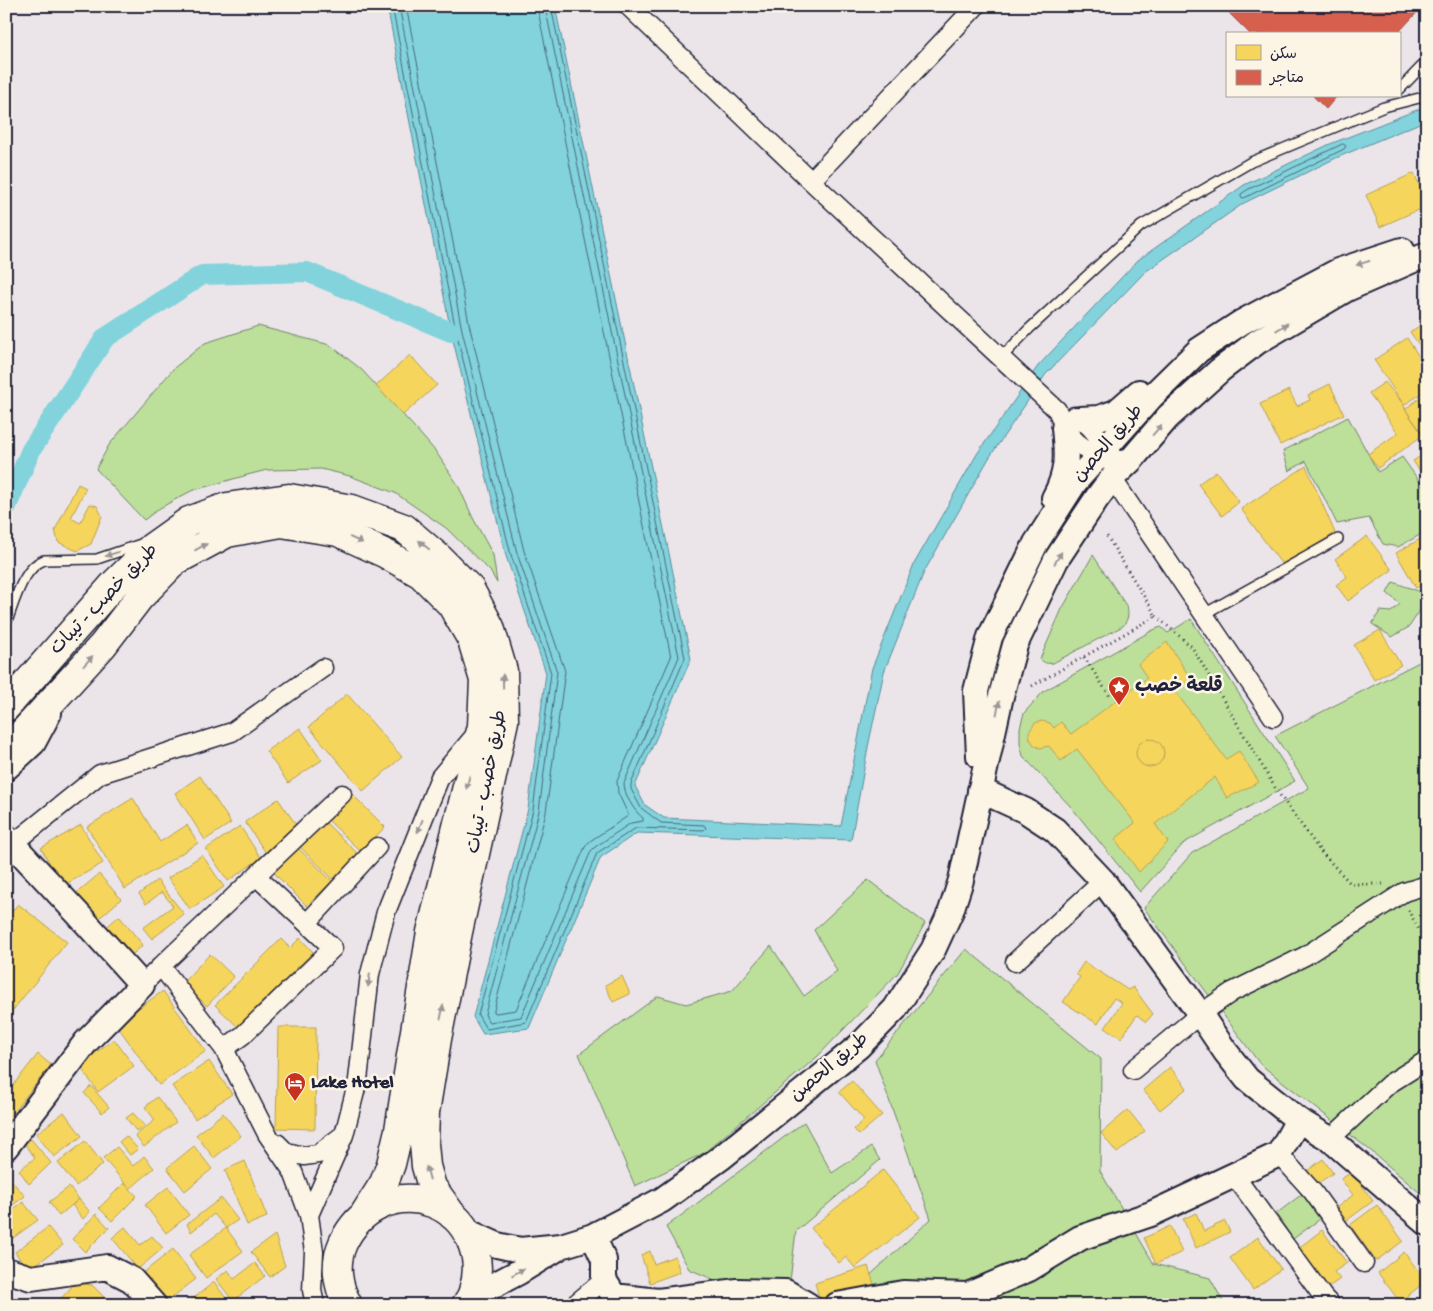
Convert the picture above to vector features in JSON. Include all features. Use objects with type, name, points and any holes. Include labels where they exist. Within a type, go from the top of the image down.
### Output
[{"type":"highway","name":"طريق خصب - تيبات","points":[[6,707],[116,582],[151,548],[189,521],[227,507],[289,498],[352,509],[404,528],[440,558],[470,589],[490,627],[503,671],[504,721],[437,1039],[425,1112],[424,1144],[426,1166],[432,1187],[459,1223],[475,1250],[477,1271],[470,1298]]},
{"type":"highway","name":"طريق خصب - تيبات","points":[[6,747],[21,735],[61,692],[103,645],[139,598],[175,560],[227,533],[282,523],[338,532],[386,554],[421,574],[451,604],[472,640],[484,680],[482,726],[431,932],[399,1130],[391,1164],[384,1183],[365,1213]]},
{"type":"highway","points":[[348,1305],[342,1294],[337,1272],[340,1250],[349,1230],[365,1213],[386,1202],[409,1199],[432,1203],[459,1223]]},
{"type":"street","points":[[628,6],[811,181],[1067,419],[1090,427],[1098,437],[1105,460],[1273,717]]},
{"type":"street","points":[[811,181],[976,6]]},
{"type":"street","name":"طريق الحصن","points":[[980,790],[976,691],[990,638],[1036,543],[1075,482],[1105,460],[1151,397],[1199,350],[1242,322],[1338,271],[1403,250],[1427,245]]},
{"type":"street","name":"طريق الحصن","points":[[1105,460],[1131,460],[1168,417],[1220,370],[1257,342],[1348,289],[1427,255]]},
{"type":"street","points":[[1067,419],[1099,418],[1116,412],[1179,357],[1199,350]]},
{"type":"street","points":[[990,638],[1032,536],[1061,485],[1067,453],[1067,419]]},
{"type":"street","name":"طريق الحصن","points":[[459,1223],[497,1245],[520,1250],[561,1246],[593,1236],[662,1200],[722,1157],[859,1046],[895,1009],[933,950],[951,911],[961,880],[1001,696],[1015,645],[1056,560],[1097,498],[1105,460]]},
{"type":"street","points":[[142,985],[10,841],[100,774],[232,732],[323,668]]},
{"type":"street","points":[[6,768],[33,743],[61,692]]},
{"type":"street","points":[[309,1215],[344,1135],[358,1080],[370,974],[386,912],[440,777],[482,726]]},
{"type":"street","points":[[980,790],[1026,811],[1055,830],[1103,881],[1200,1014],[1224,1051],[1247,1078],[1298,1120],[1330,1139],[1427,1223]]},
{"type":"street","points":[[6,1147],[86,1042],[161,966],[342,794]]},
{"type":"street","points":[[307,923],[378,847]]},
{"type":"street","points":[[224,1049],[243,1035],[333,948],[256,876]]},
{"type":"street","points":[[1015,962],[1103,881]]},
{"type":"street","points":[[1133,1070],[1200,1014],[1232,992],[1305,956],[1404,892],[1427,885]]},
{"type":"street","points":[[161,966],[224,1049],[268,1134],[293,1172],[309,1215],[314,1252],[312,1290],[315,1305]]},
{"type":"street","points":[[1330,1139],[1388,1084],[1427,1060]]},
{"type":"street","points":[[837,1305],[903,1292],[968,1294],[1029,1269],[1080,1238],[1151,1214],[1279,1154],[1298,1120]]},
{"type":"street","points":[[268,1134],[286,1152],[304,1156],[318,1154],[344,1135]]},
{"type":"street","points":[[1279,1154],[1313,1192],[1364,1263]]},
{"type":"street","points":[[1234,1175],[1331,1305]]},
{"type":"street","points":[[593,1236],[604,1260],[604,1280],[614,1296],[658,1301],[737,1291],[786,1292],[808,1305]]},
{"type":"street","name":"طريق الحصن","points":[[470,1298],[519,1272],[561,1246]]},
{"type":"street","points":[[6,1270],[31,1278],[107,1267],[132,1280],[154,1305]]},
{"type":"street","points":[[574,1305],[604,1280]]},
{"type":"lane","points":[[1400,89],[1427,61]]},
{"type":"lane","points":[[1001,358],[1029,329],[1140,226],[1251,162],[1384,107],[1427,96]]},
{"type":"lane","points":[[1384,107],[1392,98]]},
{"type":"lane","points":[[6,624],[28,572],[38,562],[44,560],[97,559],[137,546],[189,521]]},
{"type":"lane","points":[[1204,614],[1338,539]]},
{"type":"path","points":[[1105,533],[1156,616],[1192,648],[1277,791],[1321,852],[1351,884],[1382,883],[1398,896],[1413,917],[1427,944]]},
{"type":"path","points":[[1032,686],[1156,616]]},
{"type":"path","points":[[1084,657],[1111,698]]},
{"type":"green space","points":[[258,326],[330,345],[361,369],[436,452],[458,485],[493,555],[497,583],[490,571],[446,528],[395,493],[350,476],[321,469],[267,470],[191,491],[160,508],[144,520],[96,469],[109,445],[174,368],[205,343]]},
{"type":"green space","points":[[1348,417],[1378,472],[1402,457],[1427,492],[1427,531],[1398,547],[1383,544],[1369,518],[1337,524],[1306,461],[1289,471],[1283,451]]},
{"type":"green space","points":[[1093,555],[1127,607],[1128,615],[1126,621],[1123,626],[1053,663],[1044,662],[1040,659],[1062,609]]},
{"type":"green space","points":[[1393,582],[1421,592],[1425,603],[1409,627],[1392,637],[1372,624],[1380,611],[1391,612],[1400,604],[1387,593]]},
{"type":"green space","points":[[1191,619],[1295,781],[1184,843],[1140,892],[1072,808],[1023,756],[1020,743],[1020,728],[1024,713],[1044,691],[1153,630],[1161,627],[1168,633]]},
{"type":"green space","points":[[1427,658],[1427,955],[1421,958],[1427,970],[1427,1199],[1371,1151],[1260,1064],[1144,908],[1192,853],[1309,788],[1275,736]]},
{"type":"green space","points":[[868,880],[925,923],[898,973],[818,1056],[704,1153],[635,1186],[579,1054],[658,996],[686,1004],[732,991],[771,946],[804,996],[837,971],[814,930]]},
{"type":"green space","points":[[966,949],[1101,1059],[1100,1171],[1154,1264],[1210,1278],[1225,1305],[838,1305],[931,1219],[875,1060]]},
{"type":"green space","points":[[804,1122],[832,1173],[871,1147],[880,1160],[796,1231],[790,1281],[765,1294],[729,1286],[689,1269],[666,1227]]},
{"type":"green space","points":[[1302,1194],[1320,1219],[1293,1239],[1276,1214]]},
{"type":"water","points":[[387,6],[555,6],[691,659],[635,786],[645,805],[664,818],[841,826],[872,668],[914,564],[977,454],[1038,366],[1138,260],[1244,185],[1330,144],[1427,106],[1427,120],[1336,158],[1244,203],[1145,272],[1046,374],[989,458],[924,572],[884,672],[851,840],[637,833],[601,857],[529,1028],[483,1034],[473,1017],[528,809],[546,673],[506,556],[451,332]]},
{"type":"building: سكن","points":[[1414,173],[1427,206],[1380,227],[1366,195]]},
{"type":"building: سكن","points":[[1427,321],[1427,356],[1410,332]]},
{"type":"building: سكن","points":[[1407,338],[1427,369],[1427,390],[1404,405],[1374,360]]},
{"type":"building: سكن","points":[[410,355],[437,385],[403,415],[376,386]]},
{"type":"building: سكن","points":[[1385,382],[1404,405],[1423,435],[1378,468],[1368,454],[1398,433],[1369,393]]},
{"type":"building: سكن","points":[[1330,384],[1344,414],[1280,445],[1260,404],[1289,390],[1297,406],[1310,400],[1308,395]]},
{"type":"building: سكن","points":[[1427,393],[1427,440],[1405,409]]},
{"type":"building: سكن","points":[[1427,452],[1427,481],[1413,461]]},
{"type":"building: سكن","points":[[1306,466],[1335,533],[1283,566],[1241,509]]},
{"type":"building: سكن","points":[[1216,471],[1239,502],[1222,516],[1198,484]]},
{"type":"building: سكن","points":[[78,484],[86,488],[71,518],[80,523],[90,504],[97,506],[102,516],[91,544],[77,551],[58,542],[55,530]]},
{"type":"building: سكن","points":[[1427,535],[1427,582],[1416,588],[1396,553]]},
{"type":"building: سكن","points":[[1367,536],[1392,570],[1348,601],[1336,585],[1347,577],[1335,559]]},
{"type":"building: سكن","points":[[1380,630],[1401,665],[1374,680],[1354,645]]},
{"type":"building: سكن","points":[[1167,642],[1191,679],[1174,690],[1226,759],[1239,751],[1259,782],[1227,798],[1215,777],[1155,824],[1168,842],[1139,872],[1115,839],[1135,823],[1077,749],[1061,761],[1049,746],[1040,748],[1034,745],[1030,739],[1029,732],[1035,723],[1042,721],[1050,723],[1054,728],[1061,722],[1071,734],[1147,678],[1138,664]]},
{"type":"building: سكن","points":[[347,694],[402,757],[363,791],[309,727]]},
{"type":"building: سكن","points":[[300,728],[322,760],[288,783],[266,751]]},
{"type":"building: سكن","points":[[1150,739],[1160,743],[1164,753],[1160,763],[1150,767],[1140,763],[1136,753],[1140,743]]},
{"type":"building: سكن","points":[[200,776],[231,823],[205,840],[175,793]]},
{"type":"building: سكن","points":[[351,793],[385,827],[361,852],[326,818]]},
{"type":"building: سكن","points":[[133,798],[160,842],[187,825],[198,843],[125,889],[87,827]]},
{"type":"building: سكن","points":[[278,799],[300,830],[266,853],[245,822]]},
{"type":"building: سكن","points":[[324,821],[359,855],[334,880],[299,846]]},
{"type":"building: سكن","points":[[81,825],[103,863],[63,886],[41,848]]},
{"type":"building: سكن","points":[[240,826],[261,858],[228,881],[206,849]]},
{"type":"building: سكن","points":[[297,847],[332,881],[307,906],[273,872]]},
{"type":"building: سكن","points":[[202,855],[224,887],[190,909],[168,878]]},
{"type":"building: سكن","points":[[99,874],[121,899],[95,922],[73,896]]},
{"type":"building: سكن","points":[[157,880],[184,914],[152,939],[143,928],[173,906],[162,892],[146,904],[139,894]]},
{"type":"building: سكن","points":[[18,904],[67,942],[6,1019],[6,919]]},
{"type":"building: سكن","points":[[119,916],[143,945],[126,960],[102,931]]},
{"type":"building: سكن","points":[[300,938],[313,952],[239,1028],[215,1005],[281,939],[290,948]]},
{"type":"building: سكن","points":[[210,954],[234,977],[207,1006],[183,982]]},
{"type":"building: سكن","points":[[1084,962],[1128,990],[1133,987],[1153,1014],[1146,1022],[1137,1015],[1121,1038],[1105,1028],[1122,1003],[1114,998],[1098,1024],[1063,1002],[1080,977],[1076,974]]},
{"type":"building: سكن","points":[[622,976],[630,994],[613,1002],[605,985]]},
{"type":"building: سكن","points":[[163,991],[206,1051],[159,1085],[116,1024]]},
{"type":"building: سكن","points":[[278,1027],[316,1027],[315,1129],[276,1128]]},
{"type":"building: سكن","points":[[114,1039],[134,1066],[98,1092],[79,1065]]},
{"type":"building: سكن","points":[[38,1054],[51,1065],[6,1121],[6,1094]]},
{"type":"building: سكن","points":[[209,1061],[232,1094],[195,1119],[172,1086]]},
{"type":"building: سكن","points":[[1170,1067],[1187,1088],[1160,1110],[1143,1090]]},
{"type":"building: سكن","points":[[852,1081],[882,1115],[859,1135],[854,1129],[864,1120],[839,1092]]},
{"type":"building: سكن","points":[[91,1086],[109,1107],[102,1113],[84,1093]]},
{"type":"building: سكن","points":[[157,1097],[176,1122],[144,1147],[135,1136],[155,1120],[145,1107]]},
{"type":"building: سكن","points":[[1128,1110],[1145,1131],[1117,1153],[1101,1133]]},
{"type":"building: سكن","points":[[64,1112],[82,1136],[54,1157],[36,1134]]},
{"type":"building: سكن","points":[[133,1113],[145,1126],[137,1132],[126,1118]]},
{"type":"building: سكن","points":[[223,1113],[241,1136],[214,1158],[196,1135]]},
{"type":"building: سكن","points":[[126,1136],[138,1149],[130,1155],[119,1142]]},
{"type":"building: سكن","points":[[31,1139],[51,1163],[29,1184],[19,1170],[35,1158],[24,1143]]},
{"type":"building: سكن","points":[[85,1141],[103,1164],[76,1186],[58,1163]]},
{"type":"building: سكن","points":[[194,1146],[212,1169],[185,1191],[167,1168]]},
{"type":"building: سكن","points":[[117,1147],[133,1166],[144,1156],[154,1168],[130,1189],[103,1158]]},
{"type":"building: سكن","points":[[1323,1159],[1333,1173],[1317,1184],[1307,1171]]},
{"type":"building: سكن","points":[[245,1161],[267,1217],[247,1225],[225,1170]]},
{"type":"building: سكن","points":[[883,1170],[920,1217],[855,1268],[846,1257],[839,1263],[811,1228]]},
{"type":"building: سكن","points":[[1352,1172],[1373,1201],[1342,1224],[1332,1211],[1353,1195],[1341,1179]]},
{"type":"building: سكن","points":[[10,1179],[25,1196],[6,1210],[6,1182]]},
{"type":"building: سكن","points":[[124,1183],[137,1196],[112,1221],[99,1208]]},
{"type":"building: سكن","points":[[69,1187],[79,1199],[59,1216],[49,1202]]},
{"type":"building: سكن","points":[[168,1187],[189,1215],[166,1233],[145,1205]]},
{"type":"building: سكن","points":[[221,1198],[238,1220],[226,1228],[214,1214],[191,1232],[187,1224]]},
{"type":"building: سكن","points":[[79,1199],[90,1212],[83,1219],[72,1205]]},
{"type":"building: سكن","points":[[23,1202],[38,1220],[6,1243],[6,1215]]},
{"type":"building: سكن","points":[[1377,1205],[1403,1241],[1376,1261],[1350,1225]]},
{"type":"building: سكن","points":[[1196,1213],[1204,1231],[1225,1221],[1230,1232],[1196,1248],[1183,1219]]},
{"type":"building: سكن","points":[[96,1214],[109,1228],[85,1252],[72,1239]]},
{"type":"building: سكن","points":[[1170,1226],[1182,1252],[1156,1264],[1144,1238]]},
{"type":"building: سكن","points":[[48,1227],[63,1245],[28,1270],[15,1252]]},
{"type":"building: سكن","points":[[125,1227],[140,1245],[152,1236],[163,1248],[138,1269],[112,1238]]},
{"type":"building: سكن","points":[[226,1228],[243,1251],[206,1278],[189,1255]]},
{"type":"building: سكن","points":[[1322,1230],[1347,1263],[1334,1272],[1340,1279],[1326,1289],[1296,1250]]},
{"type":"building: سكن","points":[[275,1235],[285,1266],[270,1277],[251,1252]]},
{"type":"building: سكن","points":[[1258,1237],[1281,1269],[1253,1290],[1230,1258]]},
{"type":"building: سكن","points":[[173,1249],[196,1279],[166,1302],[143,1273]]},
{"type":"building: سكن","points":[[650,1251],[654,1264],[675,1256],[680,1272],[650,1283],[641,1255]]},
{"type":"building: سكن","points":[[1404,1252],[1426,1281],[1400,1302],[1378,1273]]},
{"type":"building: سكن","points":[[255,1263],[265,1276],[233,1301],[216,1279],[228,1270],[234,1279]]},
{"type":"building: سكن","points":[[868,1266],[874,1284],[820,1301],[815,1283]]},
{"type":"building: سكن","points":[[214,1282],[231,1305],[185,1305]]},
{"type":"building: سكن","points":[[75,1283],[92,1285],[112,1305],[55,1305]]},
{"type":"building: متاجر","points":[[1222,6],[1423,6],[1399,32],[1248,32]]},
{"type":"building: متاجر","points":[[1315,98],[1335,98],[1326,109]]},
{"type":"waterway","points":[[6,508],[31,450],[105,338],[202,275],[307,272],[451,332]]},
{"type":"place","name":"قلعة خصب","points":[[1119,706]]},
{"type":"place","name":"Lake Hotel","points":[[295,1102]]}]
